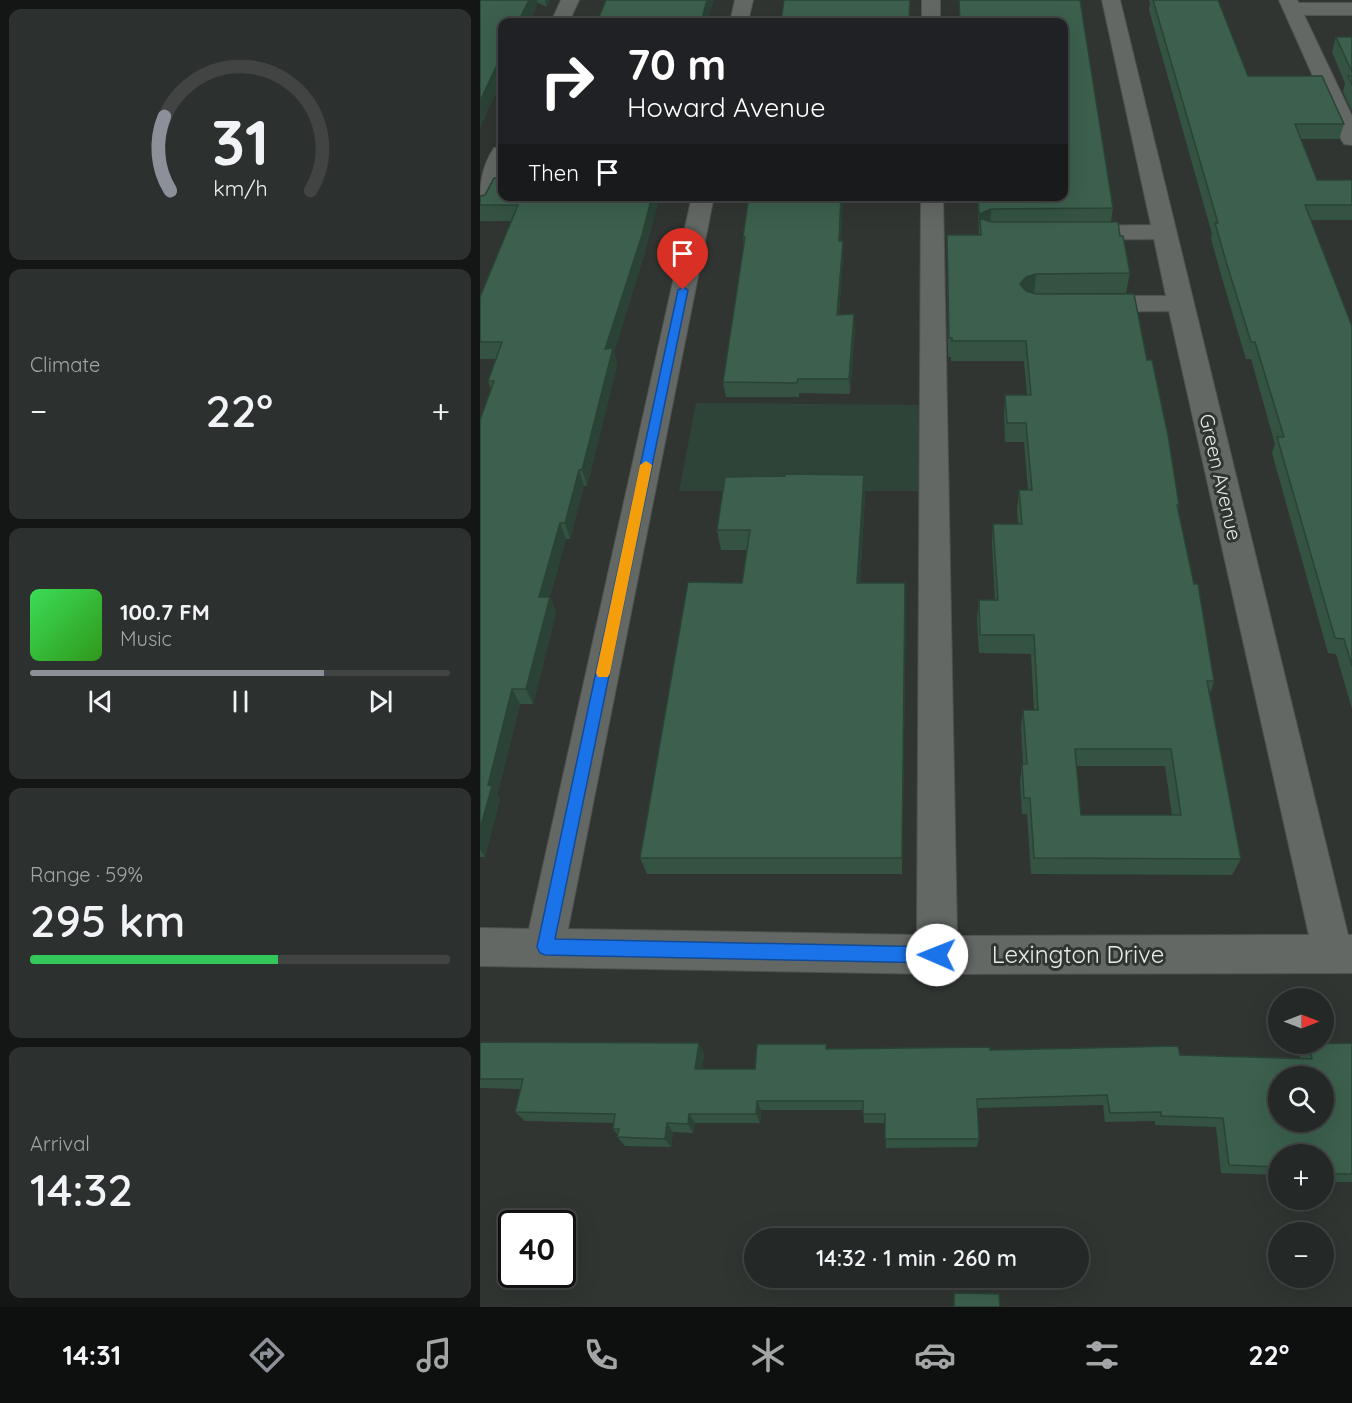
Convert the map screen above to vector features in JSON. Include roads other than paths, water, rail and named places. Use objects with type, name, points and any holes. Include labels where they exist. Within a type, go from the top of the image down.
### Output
[{"type":"street","points":[[562,18],[570,0]]},
{"type":"street","points":[[740,18],[744,0]]},
{"type":"street","points":[[931,0],[931,18]]},
{"type":"street","name":"Green Avenue","points":[[1111,0],[1179,303],[1343,954]]},
{"type":"street","points":[[1352,9],[1323,4],[1290,4],[1352,139]]},
{"type":"street","points":[[1323,4],[1334,27]]},
{"type":"street","points":[[490,193],[498,166]]},
{"type":"street","points":[[545,947],[702,201]]},
{"type":"street","points":[[932,201],[937,955]]},
{"type":"street","points":[[1059,233],[1163,232]]},
{"type":"street","points":[[1068,304],[1179,303]]},
{"type":"street","name":"Lexington Drive","points":[[480,947],[937,955],[1343,954]]}]
